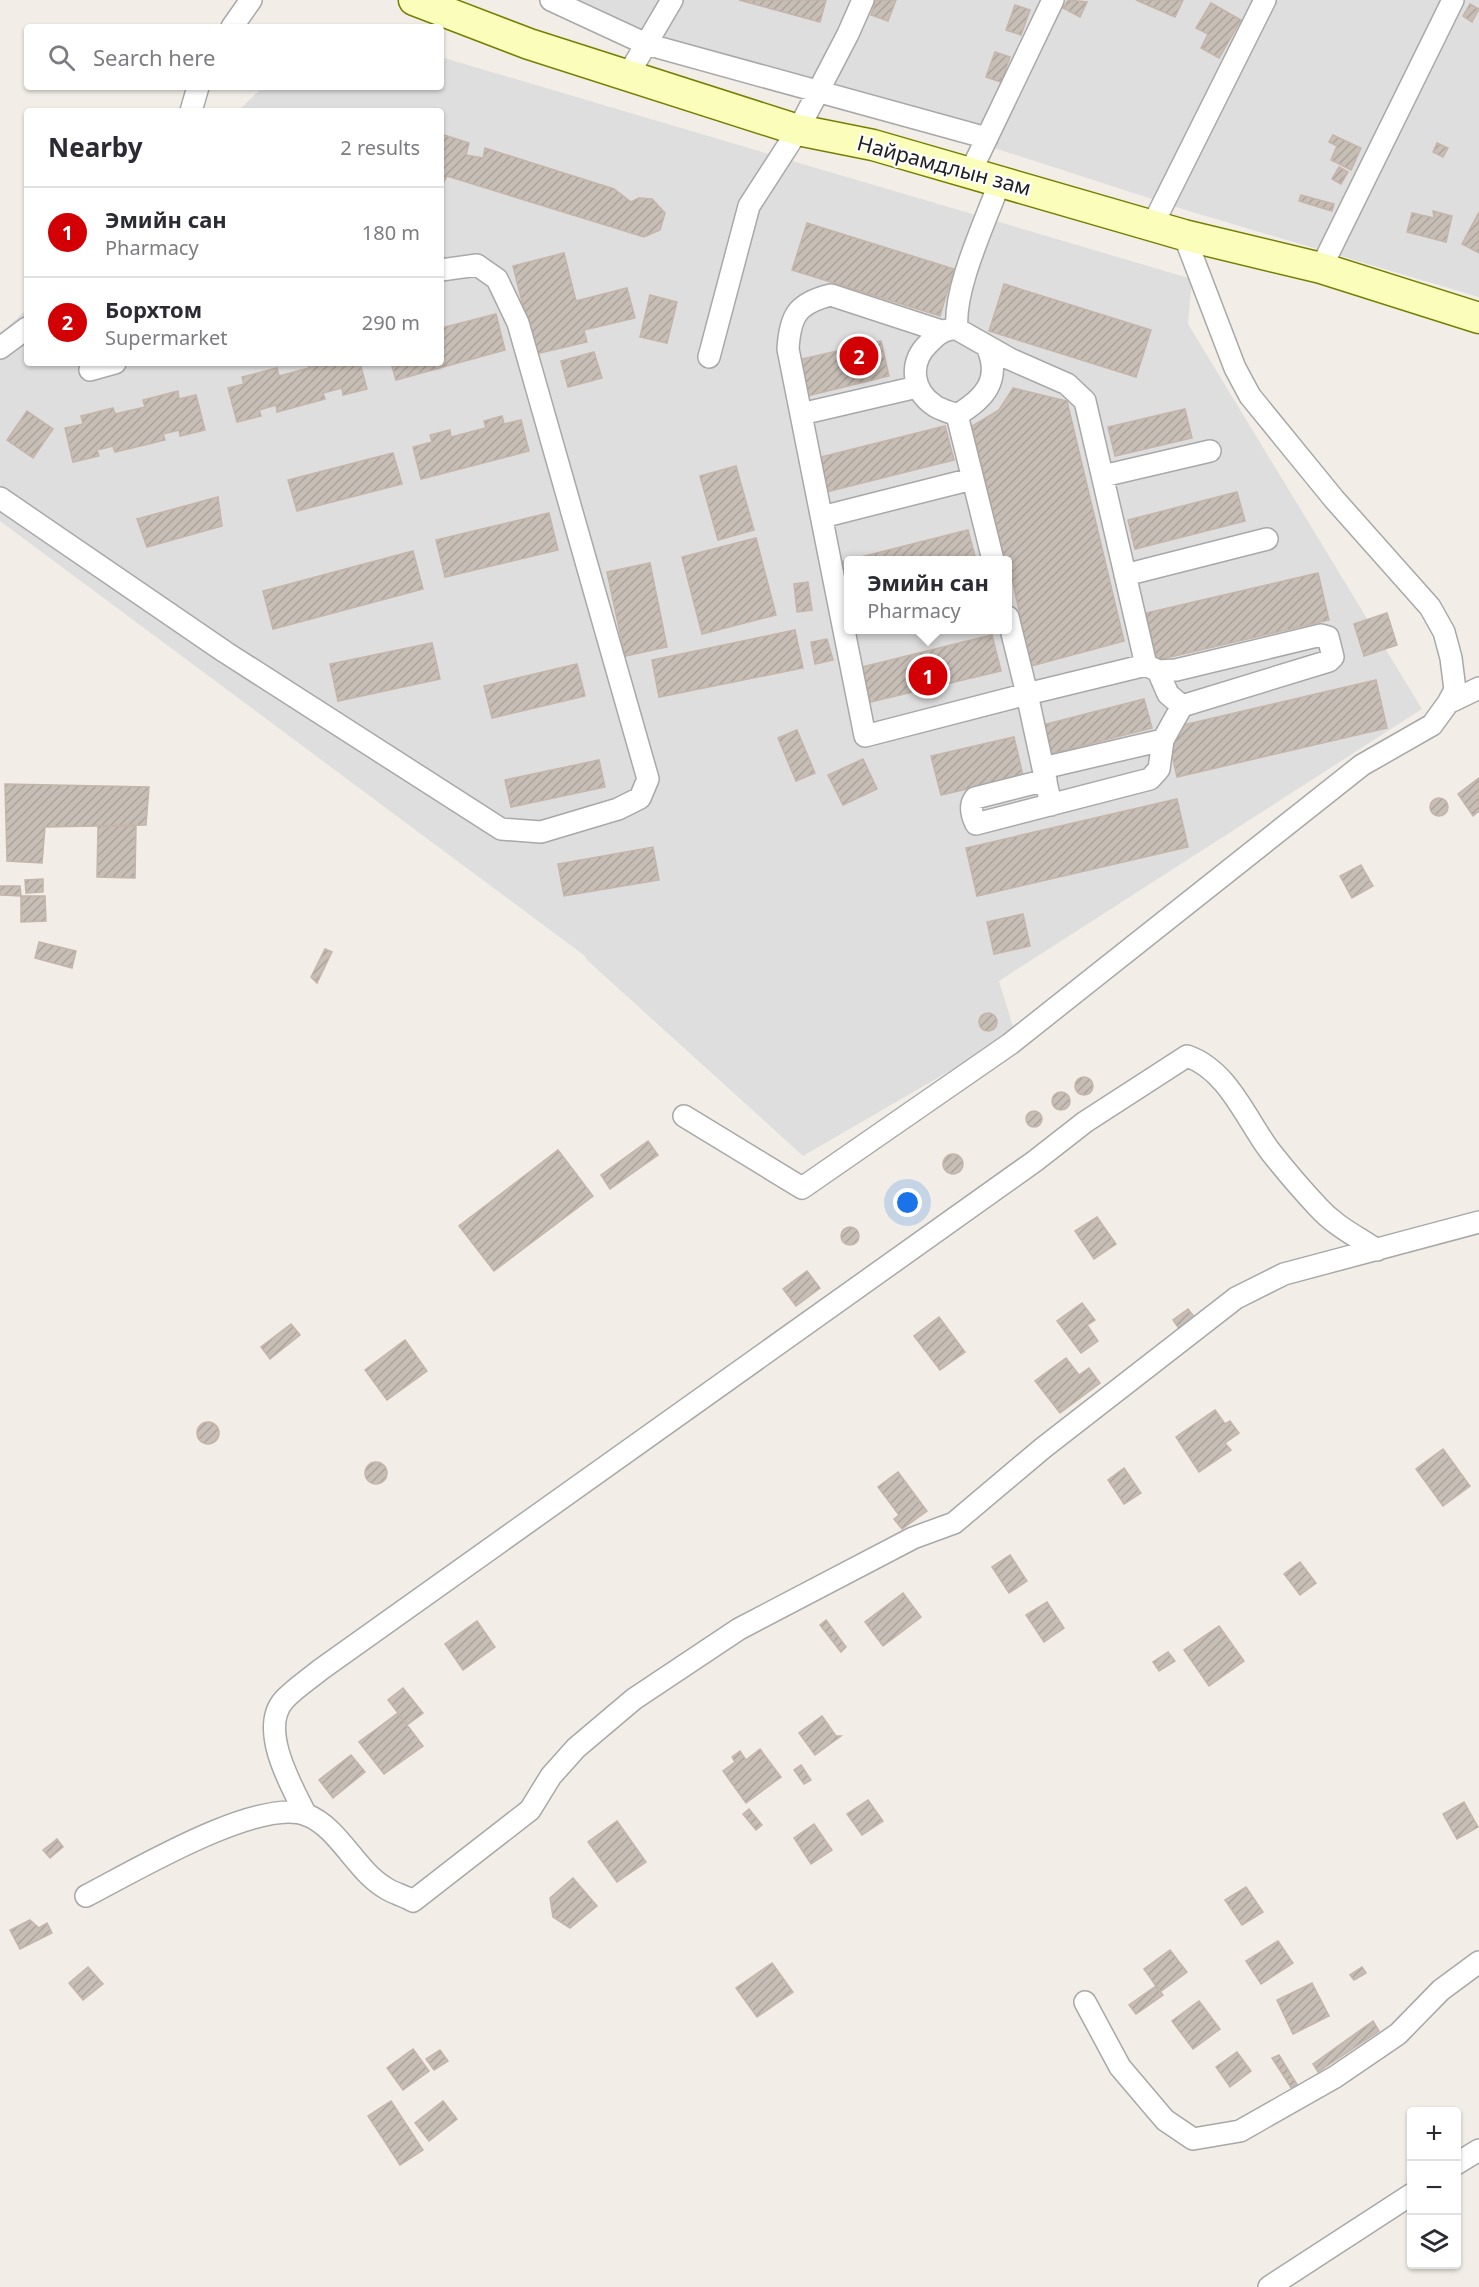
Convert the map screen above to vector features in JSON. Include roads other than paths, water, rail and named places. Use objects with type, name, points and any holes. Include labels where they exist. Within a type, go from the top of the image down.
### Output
[{"type":"main road","name":"Найрамдлын зам","points":[[414,0],[529,44],[798,130],[873,145],[1184,235],[1321,268],[1479,318]]},
{"type":"street","points":[[234,24],[251,0]]},
{"type":"street","points":[[551,0],[646,44],[987,138]]},
{"type":"street","points":[[628,75],[672,0]]},
{"type":"street","points":[[709,357],[749,207],[798,130],[863,0]]},
{"type":"street","points":[[970,173],[1053,0]]},
{"type":"street","points":[[1152,226],[1265,0]]},
{"type":"street","points":[[1321,268],[1453,0]]},
{"type":"street","points":[[192,108],[197,90]]},
{"type":"street","points":[[957,415],[934,406],[917,387],[914,366],[919,352],[949,330],[956,316],[964,280],[1000,181]]},
{"type":"street","points":[[684,1116],[802,1188],[1010,1044],[1316,799],[1362,765],[1432,725],[1448,703],[1455,690],[1451,658],[1444,632],[1430,607],[1334,499],[1250,396],[1235,368],[1184,235]]},
{"type":"street","points":[[0,498],[225,652],[501,830],[541,832],[618,809],[640,798],[648,779],[518,323],[497,279],[491,274],[477,265],[444,270]]},
{"type":"street","points":[[844,612],[788,349],[789,329],[802,307],[816,299],[831,295],[979,339],[987,347],[1067,384],[1078,393],[1086,405],[1125,575],[1152,668],[1168,694],[1182,706]]},
{"type":"street","points":[[0,348],[24,330]]},
{"type":"street","points":[[957,415],[976,404],[991,383],[993,368],[987,347]]},
{"type":"street","points":[[90,370],[104,366]]},
{"type":"street","points":[[801,414],[917,387]]},
{"type":"street","points":[[957,415],[992,556]]},
{"type":"street","points":[[1103,476],[1210,451]]},
{"type":"street","points":[[822,517],[972,479]]},
{"type":"street","points":[[1125,575],[1267,539]]},
{"type":"street","points":[[1012,633],[1051,805]]},
{"type":"street","points":[[848,634],[865,736],[1027,694],[1152,668],[1176,670],[1321,635],[1328,637],[1333,657],[1329,661],[1182,706],[1163,740],[1159,769],[1150,779],[976,824],[972,817],[972,802],[975,798],[1045,774],[1163,740]]},
{"type":"street","points":[[1448,703],[1479,688]]},
{"type":"street","points":[[306,1815],[283,1768],[273,1729],[282,1702],[320,1670],[1035,1161],[1085,1122],[1187,1056],[1203,1061],[1235,1097],[1269,1150],[1319,1209],[1340,1227],[1377,1250]]},
{"type":"street","points":[[86,1896],[220,1828],[285,1812],[306,1815],[321,1824],[384,1888],[402,1893],[412,1901],[530,1809],[551,1776],[576,1748],[634,1699],[739,1629],[913,1538],[954,1523],[1043,1448],[1236,1298],[1284,1274],[1479,1222]]},
{"type":"street","points":[[1444,1231],[1479,1238]]},
{"type":"street","points":[[1085,2002],[1120,2067],[1165,2120],[1194,2139],[1240,2131],[1335,2077],[1398,2034],[1441,1990],[1479,1962]]},
{"type":"street","points":[[1461,2161],[1479,2150]]},
{"type":"street","points":[[1269,2287],[1407,2197]]},
{"type":"place","name":"Борхтом","points":[[859,356]]},
{"type":"place","name":"Эмийн сан","points":[[928,676]]}]
